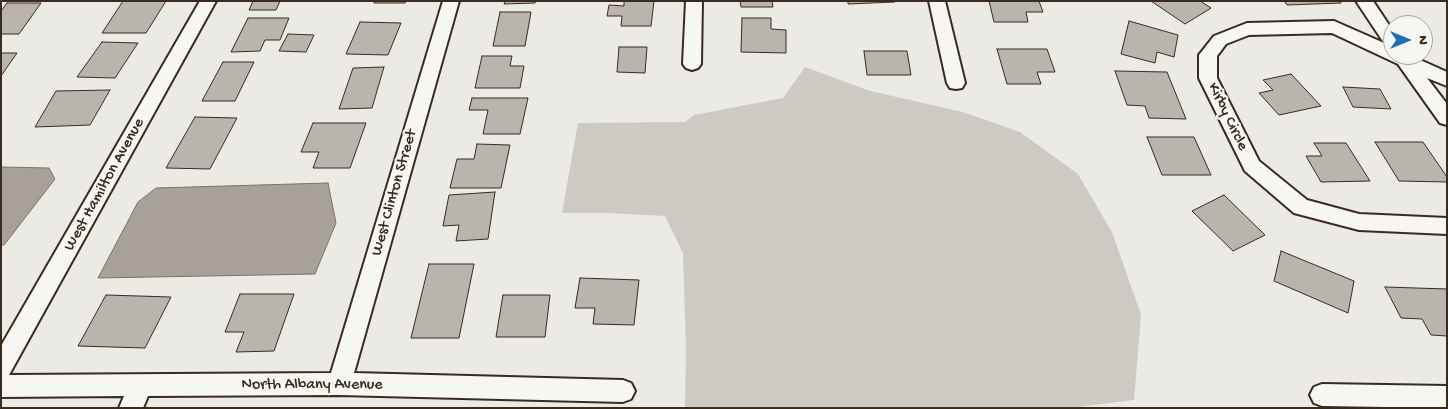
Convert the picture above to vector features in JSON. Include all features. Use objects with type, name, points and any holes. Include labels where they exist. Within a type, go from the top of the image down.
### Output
[{"type":"street","name":"West Hamilton Avenue","points":[[1,368],[208,1]]},
{"type":"street","name":"West Clinton Street","points":[[339,384],[451,1]]},
{"type":"street","points":[[692,64],[694,1]]},
{"type":"street","points":[[937,1],[956,83]]},
{"type":"street","points":[[1364,1],[1383,29]]},
{"type":"street","name":"Kirby Circle","points":[[1383,49],[1334,27],[1247,29],[1220,40],[1208,55],[1208,78],[1252,166],[1301,207],[1359,222],[1447,226]]},
{"type":"street","points":[[1407,65],[1447,118]]},
{"type":"street","name":"Kirby Circle","points":[[1416,65],[1447,80]]},
{"type":"street","name":"North Albany Avenue","points":[[1,386],[339,384],[623,391]]},
{"type":"street","points":[[131,408],[141,386]]},
{"type":"street","points":[[1322,394],[1447,397]]},
{"type":"shaded area","points":[[805,67],[870,91],[963,112],[1020,132],[1078,174],[1112,232],[1141,315],[1134,400],[1070,408],[685,408],[686,349],[683,253],[665,216],[562,213],[578,123],[685,122],[694,115],[783,98]]},
{"type":"shaded area","points":[[1,167],[49,168],[55,179],[4,245],[1,245]]},
{"type":"shaded area","points":[[328,183],[336,223],[315,274],[98,278],[138,202],[156,188]]},
{"type":"building","points":[[123,1],[166,1],[146,33],[102,33]]},
{"type":"building","points":[[253,1],[280,1],[276,10],[249,10]]},
{"type":"building","points":[[374,1],[406,1],[405,3],[374,3]]},
{"type":"building","points":[[505,1],[536,1],[535,3],[504,4]]},
{"type":"building","points":[[624,1],[654,1],[651,26],[621,26],[622,16],[607,16],[609,5],[624,6]]},
{"type":"building","points":[[740,1],[772,1],[773,7],[741,7]]},
{"type":"building","points":[[848,1],[895,1],[895,2],[848,4]]},
{"type":"building","points":[[989,1],[1039,1],[1043,12],[1026,12],[1028,22],[994,22]]},
{"type":"building","points":[[1151,1],[1200,1],[1211,8],[1185,24]]},
{"type":"building","points":[[1284,1],[1340,1],[1341,3],[1287,5]]},
{"type":"building","points":[[7,3],[41,3],[19,34],[1,34],[1,11]]},
{"type":"building","points":[[500,12],[531,12],[525,46],[493,46]]},
{"type":"building","points":[[248,18],[289,18],[280,40],[265,40],[260,51],[231,52]]},
{"type":"building","points":[[742,18],[771,18],[771,29],[786,30],[786,53],[741,52]]},
{"type":"building","points":[[1129,21],[1178,35],[1174,57],[1157,52],[1155,63],[1121,54]]},
{"type":"building","points":[[360,22],[401,23],[388,55],[346,54]]},
{"type":"building","points":[[288,34],[314,35],[306,52],[279,51]]},
{"type":"building","points":[[102,42],[138,43],[115,78],[77,77]]},
{"type":"building","points":[[619,47],[647,47],[645,73],[617,72]]},
{"type":"building","points":[[997,49],[1047,49],[1055,72],[1037,72],[1041,84],[1007,84]]},
{"type":"building","points":[[864,51],[907,51],[911,75],[867,75]]},
{"type":"building","points":[[1,53],[17,53],[1,76]]},
{"type":"building","points":[[482,56],[512,56],[510,66],[524,66],[520,88],[475,88]]},
{"type":"building","points":[[223,62],[254,62],[235,101],[202,101]]},
{"type":"building","points":[[384,67],[372,108],[339,109],[353,68]]},
{"type":"building","points":[[1115,71],[1167,72],[1186,119],[1149,118],[1145,106],[1127,105]]},
{"type":"building","points":[[1291,74],[1321,106],[1279,115],[1259,93],[1273,90],[1263,80]]},
{"type":"building","points":[[1343,87],[1380,89],[1391,109],[1353,107]]},
{"type":"building","points":[[110,90],[90,125],[35,127],[56,91]]},
{"type":"building","points":[[472,98],[528,98],[520,134],[483,134],[488,110],[469,110]]},
{"type":"building","points":[[195,117],[237,118],[210,169],[166,168]]},
{"type":"building","points":[[313,123],[366,123],[350,168],[313,168],[319,152],[301,152]]},
{"type":"building","points":[[1147,137],[1194,137],[1211,175],[1162,175]]},
{"type":"building","points":[[1375,142],[1423,142],[1447,177],[1447,182],[1399,181]]},
{"type":"building","points":[[1314,143],[1346,143],[1370,181],[1321,182],[1306,156],[1322,156]]},
{"type":"building","points":[[477,144],[510,145],[501,188],[450,188],[457,159],[474,159]]},
{"type":"building","points":[[495,192],[488,239],[456,241],[459,225],[443,226],[449,195]]},
{"type":"building","points":[[1224,195],[1265,235],[1233,251],[1192,211]]},
{"type":"building","points":[[1281,251],[1354,281],[1348,313],[1274,281]]},
{"type":"building","points":[[429,264],[474,264],[459,338],[411,338]]},
{"type":"building","points":[[580,278],[639,280],[634,325],[593,324],[595,308],[575,308]]},
{"type":"building","points":[[1385,287],[1447,289],[1447,336],[1431,335],[1422,319],[1401,318]]},
{"type":"building","points":[[240,294],[294,294],[274,351],[236,352],[244,332],[225,332]]},
{"type":"building","points":[[106,295],[171,297],[145,348],[78,346]]},
{"type":"building","points":[[503,295],[550,295],[545,337],[496,337]]}]
